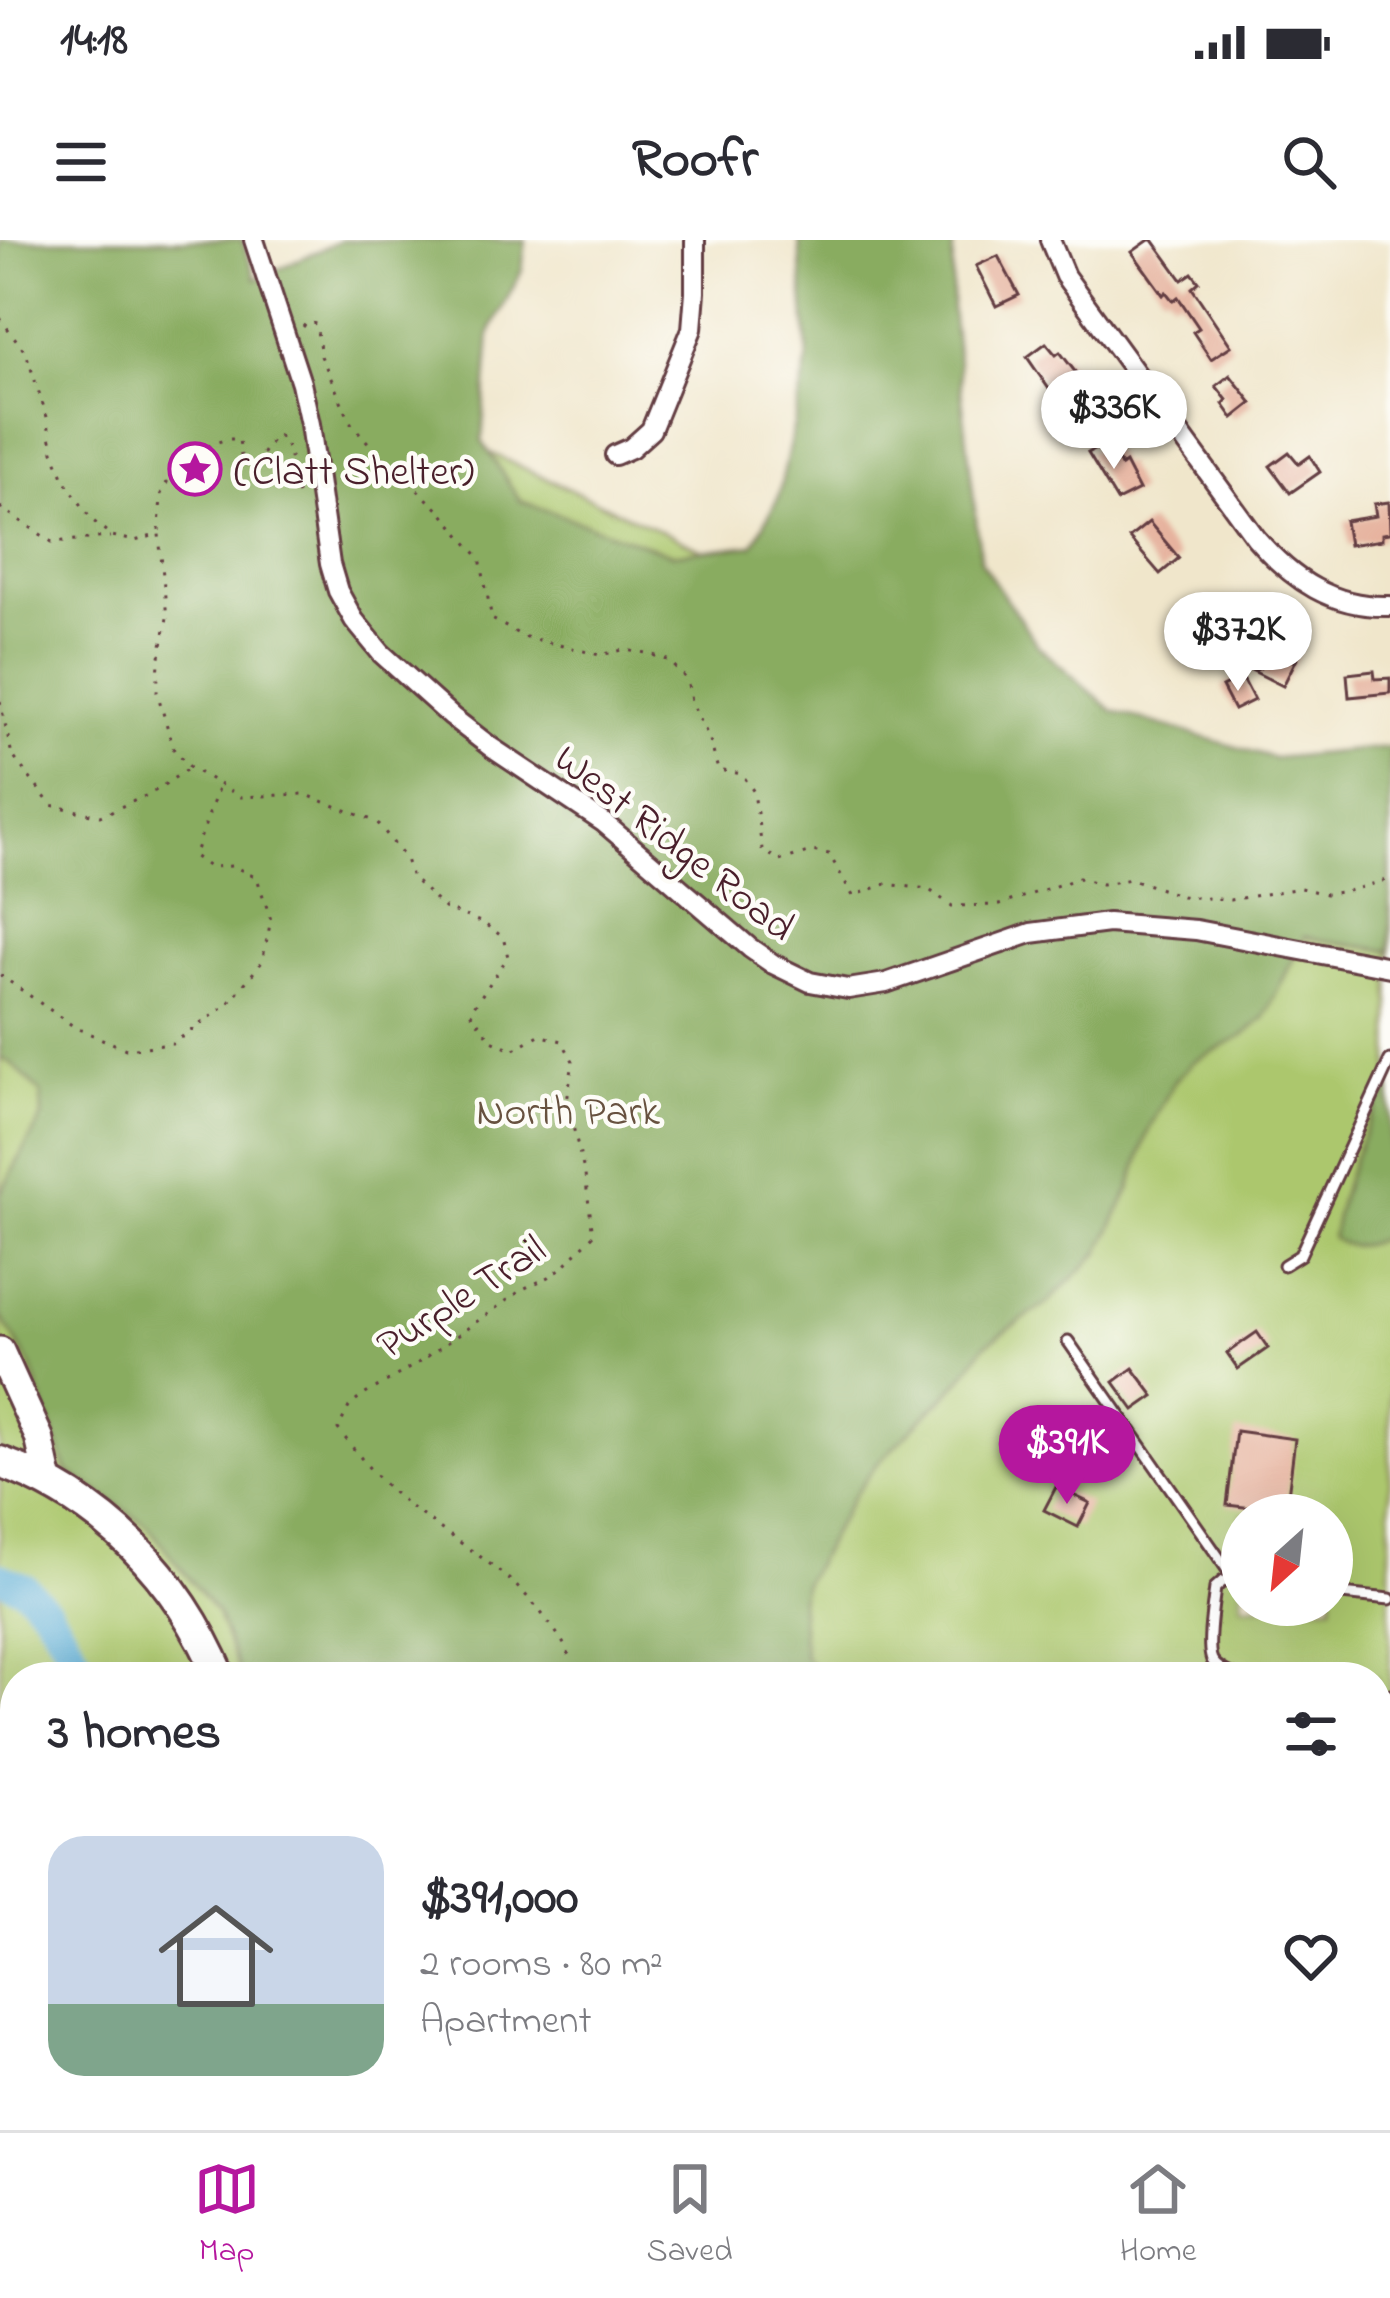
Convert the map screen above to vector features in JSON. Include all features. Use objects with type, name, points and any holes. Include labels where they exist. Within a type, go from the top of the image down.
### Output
[{"type":"main road","points":[[0,1462],[49,1482],[104,1518],[152,1564],[188,1612],[213,1662]]},
{"type":"street","name":"West Ridge Road","points":[[254,240],[292,350],[310,424],[330,564],[353,620],[381,653],[452,717],[604,822],[750,948],[793,975],[827,987],[867,988],[1017,937],[1108,923],[1196,930],[1390,967]]},
{"type":"street","points":[[615,455],[651,430],[692,329],[695,240]]},
{"type":"street","points":[[1051,240],[1065,276],[1274,559],[1317,592],[1347,602],[1390,606]]},
{"type":"street","points":[[0,1351],[32,1419],[49,1482]]},
{"type":"lane","points":[[1284,1265],[1300,1255],[1390,1060]]},
{"type":"lane","points":[[1068,1341],[1221,1557]]},
{"type":"lane","points":[[1213,1662],[1215,1588],[1221,1582]]},
{"type":"lane","points":[[1353,1595],[1390,1599]]},
{"type":"path","points":[[0,318],[26,353],[65,481],[92,520],[112,536]]},
{"type":"path","points":[[292,350],[308,322],[316,324],[321,356],[351,423],[443,514],[480,558],[492,619],[522,636],[600,655],[623,650],[670,661],[688,680],[691,701],[718,770],[742,775],[754,792],[762,849],[779,861],[811,850],[829,854],[853,896],[886,884],[928,889],[952,906],[1000,905],[1079,878],[1102,884],[1131,879],[1182,896],[1230,900],[1300,888],[1326,894],[1390,879]]},
{"type":"path","points":[[0,701],[12,754],[51,805],[100,817],[152,793],[190,767],[174,750],[157,692],[167,618],[158,534],[160,494],[180,457],[226,439],[239,439],[246,465],[255,466],[279,436],[289,450],[295,491],[307,500],[321,498]]},
{"type":"path","points":[[0,508],[52,542],[112,536],[136,541],[158,534]]},
{"type":"path","name":"Purple Trail","points":[[190,767],[241,797],[304,794],[377,822],[406,859],[412,878],[444,908],[483,923],[503,937],[508,957],[470,1012],[492,1040],[513,1050],[539,1035],[562,1041],[573,1061],[566,1102],[582,1161],[593,1234],[549,1277],[523,1289],[362,1396],[349,1407],[338,1429],[376,1478],[527,1594],[572,1662]]},
{"type":"path","points":[[0,974],[76,1028],[126,1049],[172,1044],[227,1005],[262,962],[271,920],[257,878],[233,866],[209,867],[194,856],[220,783]]},
{"type":"green space","name":"North Park","points":[[0,240],[213,326],[1390,864],[1390,1662],[0,1662]]},
{"type":"green space","name":"North Park","points":[[0,240],[242,240],[256,279],[342,240],[526,240],[522,270],[490,333],[482,441],[520,501],[672,554],[753,545],[778,498],[808,360],[799,240],[953,240],[952,309],[981,562],[1039,647],[1113,711],[1274,758],[1390,747],[1390,951],[1304,937],[1264,1018],[1243,1036],[1193,1062],[1174,1082],[1148,1131],[1130,1189],[1099,1253],[1047,1303],[985,1345],[961,1380],[876,1465],[852,1498],[800,1599],[804,1656],[809,1662],[235,1662],[217,1614],[147,1525],[66,1470],[30,1364],[0,1315],[0,1194],[42,1117],[41,1093],[0,1058]]},
{"type":"green space","points":[[1390,1083],[1390,1236],[1346,1245],[1332,1238],[1341,1198],[1362,1138]]},
{"type":"building","points":[[1149,240],[1182,280],[1192,273],[1199,282],[1192,288],[1231,346],[1211,359],[1193,332],[1199,328],[1178,297],[1173,301],[1166,292],[1163,295],[1132,252]]},
{"type":"building","points":[[998,256],[1019,295],[996,306],[976,266]]},
{"type":"building","points":[[1046,343],[1056,355],[1060,352],[1083,382],[1058,402],[1027,357]]},
{"type":"building","points":[[1230,375],[1252,403],[1233,418],[1216,386]]},
{"type":"building","points":[[1109,442],[1139,490],[1117,501],[1088,453]]},
{"type":"building","points":[[1289,452],[1299,464],[1310,456],[1320,472],[1290,493],[1270,466]]},
{"type":"building","points":[[1389,502],[1390,533],[1382,534],[1382,540],[1349,545],[1345,521],[1376,516],[1374,504]]},
{"type":"building","points":[[1149,522],[1179,558],[1160,574],[1129,538]]},
{"type":"building","points":[[1260,635],[1299,654],[1283,686],[1238,659],[1248,639],[1256,642]]},
{"type":"building","points":[[1374,671],[1375,679],[1390,678],[1390,693],[1349,697],[1347,674]]},
{"type":"building","points":[[1242,677],[1254,700],[1234,710],[1222,687]]},
{"type":"building","points":[[1257,1332],[1268,1348],[1238,1369],[1227,1353]]},
{"type":"building","points":[[1133,1368],[1154,1396],[1134,1410],[1114,1382]]},
{"type":"building","points":[[1097,1412],[1111,1432],[1093,1445],[1079,1425]]},
{"type":"building","points":[[1236,1431],[1295,1439],[1288,1494],[1228,1494]]},
{"type":"building","points":[[1056,1487],[1090,1503],[1078,1527],[1044,1510]]},
{"type":"waterway","points":[[0,1577],[25,1588],[47,1611],[79,1662]]},
{"type":"place","name":"(Clatt Shelter)","points":[[195,469]]}]
